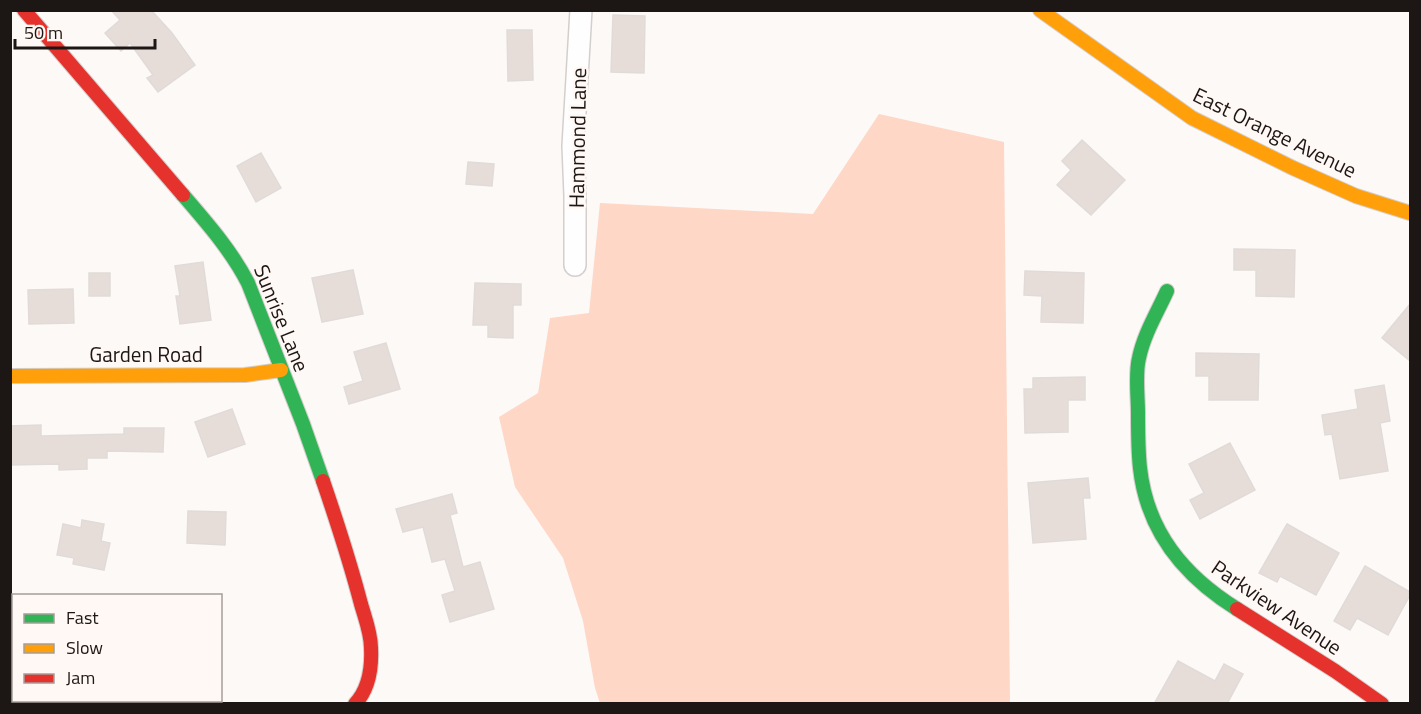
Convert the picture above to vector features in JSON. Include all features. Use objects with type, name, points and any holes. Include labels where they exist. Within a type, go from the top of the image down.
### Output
[{"type":"street","name":"Sunrise Lane","points":[[24,10],[221,239],[248,283],[303,424],[349,558],[371,641],[373,653],[371,667],[364,693],[356,703]]},
{"type":"street","name":"Hammond Lane","points":[[575,265],[573,146],[581,10]]},
{"type":"street","name":"East Orange Avenue","points":[[1040,10],[1192,118],[1356,196],[1410,213]]},
{"type":"street","name":"Parkview Avenue","points":[[1167,291],[1144,339],[1138,361],[1140,469],[1148,506],[1158,531],[1169,549],[1193,574],[1224,600],[1382,704]]},
{"type":"street","name":"Garden Road","points":[[10,376],[245,375],[281,370]]},
{"type":"shaded area","points":[[879,114],[1004,142],[1010,703],[600,703],[595,688],[583,621],[563,558],[515,487],[499,417],[538,393],[550,318],[589,313],[600,203],[813,214]]},
{"type":"building","points":[[111,10],[151,10],[172,33],[195,65],[158,92],[147,78],[153,75],[130,43],[121,51],[105,33],[120,20]]},
{"type":"building","points":[[613,15],[645,16],[644,73],[611,72]]},
{"type":"building","points":[[507,30],[532,30],[533,80],[508,81]]},
{"type":"building","points":[[1082,140],[1125,180],[1091,215],[1057,185],[1071,170],[1062,161]]},
{"type":"building","points":[[261,153],[281,188],[256,202],[237,166]]},
{"type":"building","points":[[468,162],[494,164],[492,186],[466,184]]},
{"type":"building","points":[[1234,249],[1295,250],[1294,297],[1256,296],[1256,270],[1234,270]]},
{"type":"building","points":[[203,262],[211,320],[180,324],[176,296],[180,296],[175,266]]},
{"type":"building","points":[[353,270],[363,314],[322,322],[312,278]]},
{"type":"building","points":[[1025,271],[1084,273],[1083,323],[1041,322],[1042,296],[1024,295]]},
{"type":"building","points":[[89,273],[110,273],[110,296],[89,296]]},
{"type":"building","points":[[475,283],[521,284],[521,305],[513,305],[513,338],[488,337],[488,325],[473,325]]},
{"type":"building","points":[[73,289],[74,323],[29,324],[28,290]]},
{"type":"building","points":[[1410,304],[1410,361],[1382,338]]},
{"type":"building","points":[[386,343],[400,389],[349,404],[344,387],[363,381],[354,352]]},
{"type":"building","points":[[1196,353],[1259,354],[1258,400],[1209,400],[1209,376],[1196,376]]},
{"type":"building","points":[[1085,377],[1085,400],[1068,400],[1068,432],[1025,433],[1024,389],[1033,389],[1033,378]]},
{"type":"building","points":[[1384,385],[1390,421],[1380,423],[1388,471],[1340,479],[1332,434],[1325,435],[1322,415],[1358,409],[1355,390]]},
{"type":"building","points":[[232,409],[245,444],[208,457],[195,422]]},
{"type":"building","points":[[41,425],[41,436],[124,434],[124,428],[164,428],[163,452],[107,451],[107,458],[87,458],[87,469],[59,470],[59,464],[10,465],[10,426]]},
{"type":"building","points":[[1230,443],[1255,490],[1200,519],[1190,500],[1204,493],[1189,464]]},
{"type":"building","points":[[1088,478],[1090,498],[1083,498],[1086,539],[1033,543],[1028,483]]},
{"type":"building","points":[[452,494],[457,513],[450,515],[463,567],[480,562],[494,609],[450,622],[442,595],[455,591],[445,559],[432,562],[423,527],[403,532],[396,509]]},
{"type":"building","points":[[188,511],[226,512],[225,545],[187,543]]},
{"type":"building","points":[[82,520],[104,524],[101,541],[110,543],[104,570],[73,564],[74,558],[57,555],[63,524],[81,528]]},
{"type":"building","points":[[1287,524],[1339,553],[1316,595],[1280,576],[1277,582],[1259,573]]},
{"type":"building","points":[[1365,566],[1410,592],[1388,635],[1357,618],[1350,630],[1334,621]]},
{"type":"building","points":[[1178,661],[1215,681],[1224,664],[1243,674],[1227,704],[1154,704]]},
{"type":"traffic: fast","points":[[183,195],[210,226],[248,283],[323,481]]},
{"type":"traffic: fast","points":[[1167,291],[1147,332],[1138,364],[1138,447],[1144,491],[1160,532],[1171,550],[1200,582],[1237,609]]},
{"type":"traffic: slow","points":[[1040,10],[1192,118],[1356,196],[1410,213]]},
{"type":"traffic: slow","points":[[10,376],[245,375],[281,370]]},
{"type":"traffic: jam","points":[[24,10],[183,195]]},
{"type":"traffic: jam","points":[[323,481],[348,557],[370,637],[369,678],[364,692],[355,704]]},
{"type":"traffic: jam","points":[[1237,609],[1335,671],[1382,704]]}]
